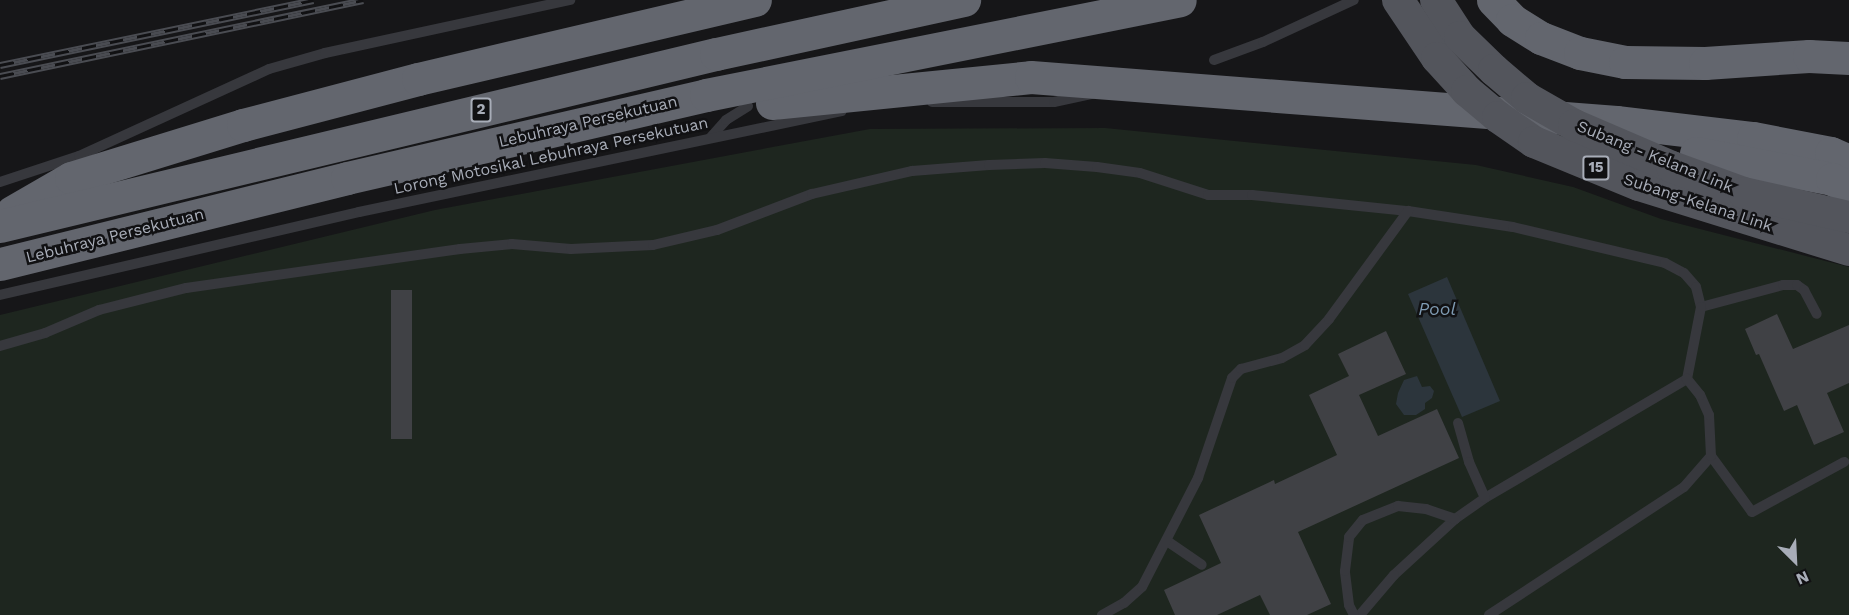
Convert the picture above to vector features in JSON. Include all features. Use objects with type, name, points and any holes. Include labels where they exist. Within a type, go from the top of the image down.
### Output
[{"type":"highway","points":[[0,219],[71,178],[243,125],[418,79],[754,0]]},
{"type":"highway","name":"2","points":[[0,226],[716,54],[964,0]]},
{"type":"highway","name":"Lebuhraya Persekutuan","points":[[0,264],[346,178],[706,95],[1180,0]]},
{"type":"highway","points":[[1493,0],[1512,20],[1541,38],[1580,53],[1625,63],[1705,63],[1809,56],[1849,58]]},
{"type":"highway","points":[[706,95],[748,106],[812,97],[1031,77],[1616,122],[1753,138],[1831,153],[1849,161]]},
{"type":"highway","points":[[1616,122],[1686,151],[1832,179],[1849,188]]},
{"type":"highway","points":[[1672,167],[1733,173],[1849,194]]},
{"type":"main road","name":"Subang-Kelana Link","points":[[1398,0],[1437,58],[1467,91],[1498,117],[1534,142],[1639,185],[1849,250]]},
{"type":"main road","name":"Subang - Kelana Link","points":[[1436,0],[1460,37],[1527,98],[1593,134],[1672,167],[1744,193],[1849,217]]},
{"type":"lane","points":[[0,182],[51,165],[150,125],[269,69],[325,53],[570,0]]},
{"type":"lane","points":[[1214,60],[1263,42],[1354,0]]},
{"type":"lane","points":[[914,102],[1054,102],[1113,88]]},
{"type":"lane","points":[[710,138],[726,120],[748,106]]},
{"type":"lane","name":"Lorong Motosikal Lebuhraya Persekutuan","points":[[0,295],[359,212],[849,110]]},
{"type":"lane","points":[[166,136],[198,128],[243,125]]},
{"type":"lane","points":[[51,165],[135,144]]},
{"type":"lane","points":[[0,346],[45,333],[99,310],[186,288],[460,249],[512,244],[571,249],[653,245],[717,230],[812,194],[912,171],[1045,163],[1140,174],[1208,195],[1252,195],[1408,211],[1513,227],[1665,263],[1684,273],[1696,287],[1701,307],[1687,379],[1485,498],[1455,519],[1394,575],[1360,615]]},
{"type":"lane","points":[[1102,615],[1124,603],[1142,587],[1198,478],[1232,378],[1241,369],[1282,358],[1305,345],[1329,319],[1408,211]]},
{"type":"lane","points":[[1701,307],[1783,285],[1797,285],[1804,290],[1817,314]]},
{"type":"lane","points":[[1687,379],[1700,395],[1709,415],[1711,456],[1752,512],[1844,462]]},
{"type":"lane","points":[[1458,423],[1468,462],[1485,498]]},
{"type":"lane","points":[[1489,615],[1684,487],[1711,456]]},
{"type":"lane","points":[[1354,615],[1349,605],[1345,571],[1349,537],[1363,520],[1398,506],[1425,509],[1455,519]]},
{"type":"lane","points":[[1167,541],[1202,565]]},
{"type":"shaded area","points":[[1105,128],[1476,165],[1573,187],[1661,219],[1849,267],[1849,615],[0,615],[0,315],[435,210],[870,129]]},
{"type":"water","name":"Pool","points":[[1447,277],[1500,401],[1462,417],[1408,294]]},
{"type":"water","points":[[1417,376],[1422,387],[1430,386],[1434,391],[1432,398],[1425,403],[1425,409],[1416,415],[1404,415],[1396,404],[1398,393],[1404,380]]},
{"type":"building","points":[[391,290],[412,290],[412,439],[391,439]]},
{"type":"building","points":[[1777,314],[1793,349],[1849,325],[1849,383],[1827,393],[1844,432],[1814,445],[1797,405],[1784,411],[1759,354],[1756,355],[1745,329]]},
{"type":"building","points":[[1386,331],[1406,374],[1359,395],[1378,436],[1437,409],[1459,458],[1298,532],[1331,604],[1307,615],[1270,615],[1260,595],[1217,615],[1175,615],[1164,590],[1221,563],[1199,515],[1274,480],[1275,484],[1337,455],[1309,395],[1349,376],[1338,354]]},
{"type":"railway","points":[[0,65],[313,0]]},
{"type":"railway","points":[[0,76],[363,0]]}]
